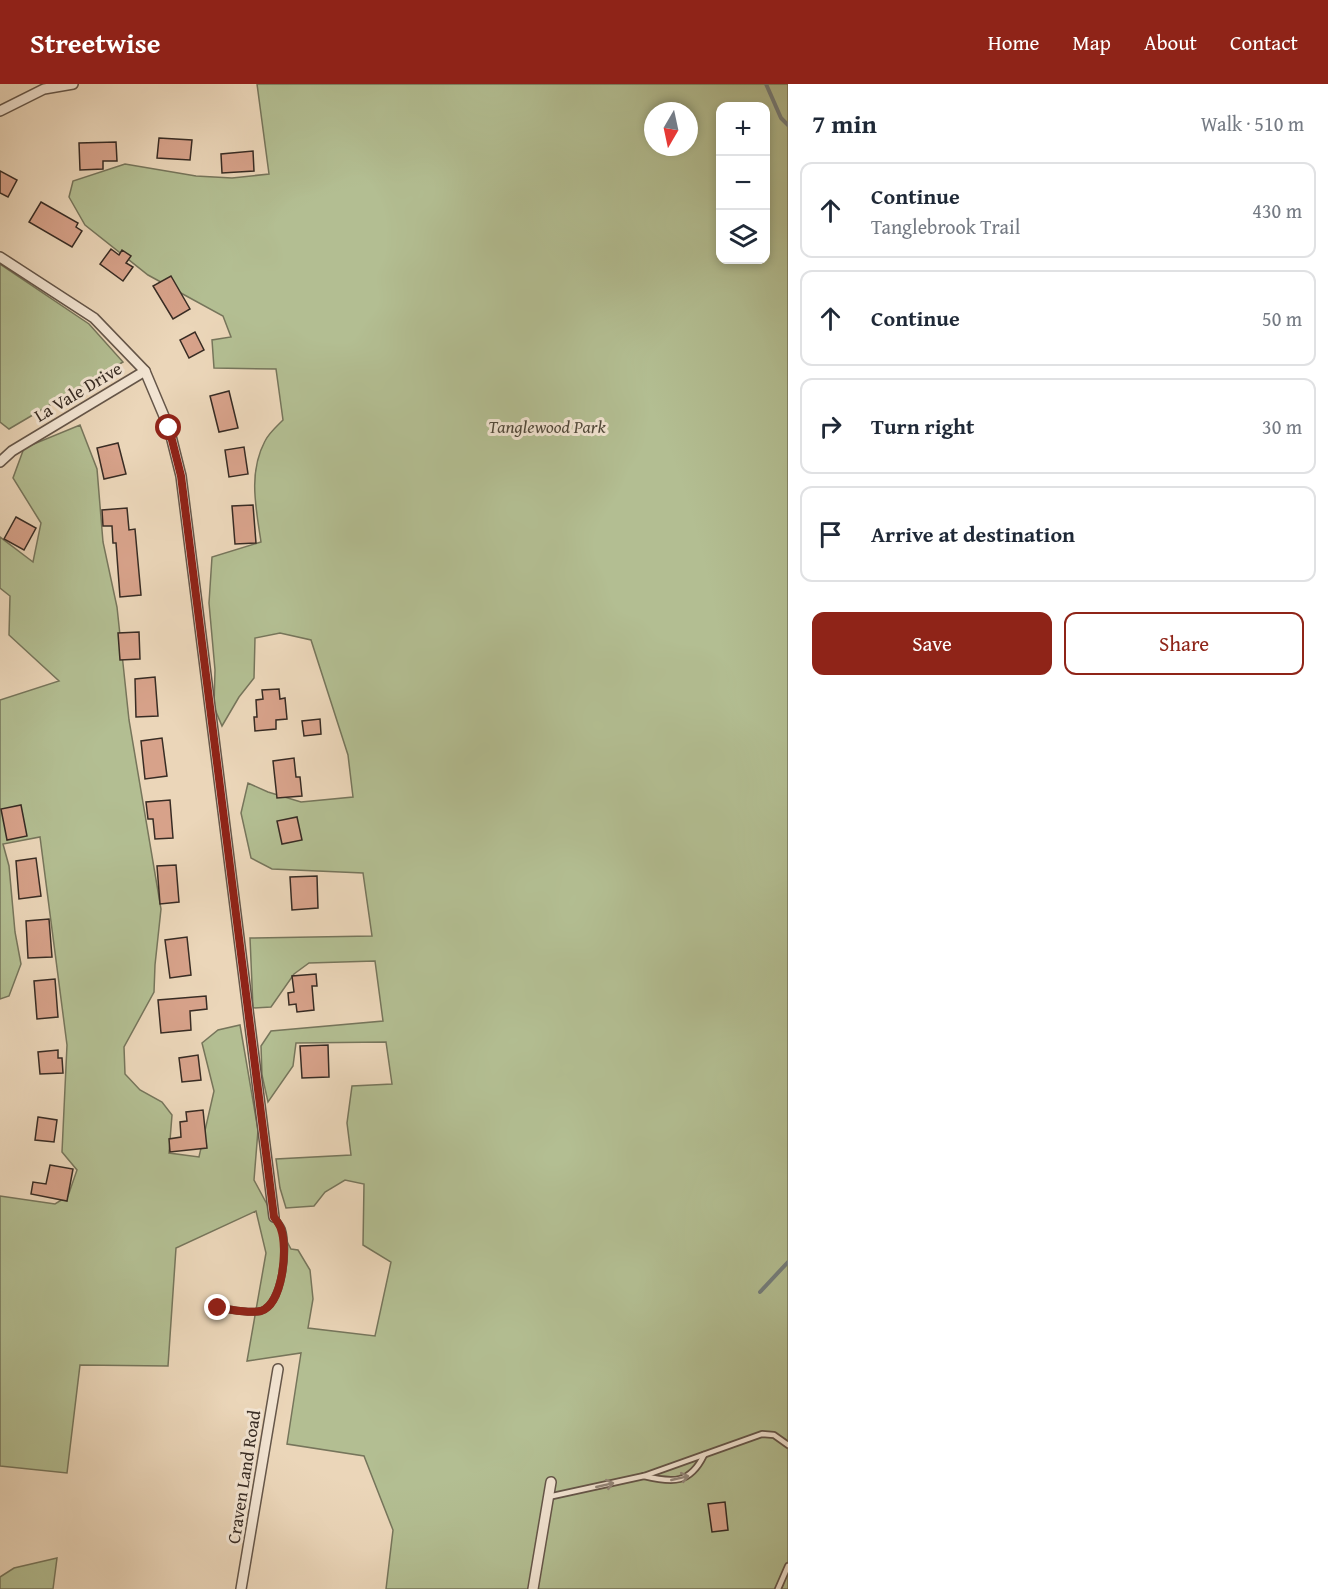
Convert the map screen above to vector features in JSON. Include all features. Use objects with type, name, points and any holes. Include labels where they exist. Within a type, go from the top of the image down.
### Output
[{"type":"street","points":[[0,111],[44,89],[73,84]]},
{"type":"street","points":[[0,257],[94,318],[145,371],[169,428],[181,476],[274,1217]]},
{"type":"street","name":"La Vale Drive","points":[[0,462],[12,451],[145,371]]},
{"type":"street","name":"Craven Land Road","points":[[241,1589],[278,1370]]},
{"type":"street","points":[[533,1589],[551,1482]]},
{"type":"lane","points":[[218,1308],[260,1311],[271,1305],[279,1291],[282,1274],[283,1242],[281,1228],[274,1217]]},
{"type":"lane","points":[[548,1497],[644,1476],[762,1434],[774,1435],[788,1445]]},
{"type":"lane","points":[[644,1476],[663,1480],[686,1478],[693,1473],[705,1454]]},
{"type":"lane","points":[[778,1589],[788,1566]]},
{"type":"green space","name":"Tanglewood Park","points":[[257,84],[788,84],[788,1589],[386,1589],[393,1530],[364,1456],[287,1444],[301,1353],[247,1361],[266,1253],[256,1211],[176,1248],[168,1366],[80,1365],[67,1473],[0,1466],[0,1196],[55,1204],[68,1196],[77,1170],[62,1152],[67,1045],[40,837],[3,844],[9,866],[15,932],[21,964],[9,996],[0,999],[0,700],[59,681],[9,635],[10,596],[0,588],[0,537],[33,562],[41,523],[13,478],[24,448],[80,425],[97,469],[103,542],[117,607],[129,720],[161,909],[154,992],[124,1047],[125,1074],[140,1090],[162,1102],[172,1115],[169,1153],[199,1157],[214,1091],[202,1043],[218,1030],[240,1025],[258,1130],[254,1180],[291,1249],[298,1250],[310,1270],[313,1299],[308,1328],[375,1336],[391,1262],[363,1245],[364,1184],[345,1180],[325,1192],[314,1206],[286,1208],[280,1188],[276,1159],[351,1155],[347,1123],[352,1086],[392,1084],[386,1042],[296,1043],[293,1066],[268,1102],[262,1075],[261,1046],[271,1031],[383,1021],[375,961],[309,963],[294,974],[271,1007],[253,1008],[250,938],[372,936],[363,873],[272,869],[251,858],[241,813],[248,783],[301,802],[353,797],[348,755],[311,640],[280,633],[255,638],[254,678],[239,697],[222,726],[214,707],[215,670],[209,603],[212,557],[261,542],[255,491],[256,466],[265,441],[283,420],[276,369],[214,368],[212,340],[231,337],[223,316],[148,275],[85,225],[69,197],[73,181],[125,164],[196,176],[232,178],[269,174]]},
{"type":"green space","points":[[0,264],[89,324],[123,362],[9,429],[0,422]]},
{"type":"green space","points":[[57,1558],[53,1589],[0,1589],[0,1577],[14,1568]]},
{"type":"building","points":[[159,138],[192,140],[190,160],[157,158]]},
{"type":"building","points":[[116,142],[117,161],[103,161],[103,169],[80,170],[79,143]]},
{"type":"building","points":[[253,151],[254,171],[222,173],[221,154]]},
{"type":"building","points":[[0,171],[17,180],[8,197],[0,193]]},
{"type":"building","points":[[41,202],[78,223],[76,227],[82,231],[72,247],[29,222]]},
{"type":"building","points":[[111,249],[119,255],[122,250],[131,256],[126,263],[133,267],[123,281],[100,264]]},
{"type":"building","points":[[171,276],[190,309],[173,319],[153,286]]},
{"type":"building","points":[[195,332],[204,350],[189,358],[180,340]]},
{"type":"building","points":[[229,391],[238,428],[219,432],[210,396]]},
{"type":"building","points":[[118,443],[126,474],[104,479],[97,448]]},
{"type":"building","points":[[244,447],[248,474],[229,477],[225,450]]},
{"type":"building","points":[[253,505],[256,543],[235,544],[232,506]]},
{"type":"building","points":[[127,508],[129,530],[135,529],[141,595],[120,597],[116,543],[113,543],[112,526],[103,526],[102,510]]},
{"type":"building","points":[[16,517],[36,528],[24,550],[4,539]]},
{"type":"building","points":[[139,632],[140,659],[120,660],[118,633]]},
{"type":"building","points":[[155,677],[158,716],[136,717],[135,679]]},
{"type":"building","points":[[279,689],[280,699],[285,698],[287,719],[276,720],[276,729],[255,731],[256,700],[263,699],[262,690]]},
{"type":"building","points":[[320,719],[321,734],[304,736],[302,721]]},
{"type":"building","points":[[162,738],[167,776],[145,779],[141,741]]},
{"type":"building","points":[[294,758],[296,777],[300,777],[302,796],[277,798],[273,761]]},
{"type":"building","points":[[170,800],[173,838],[155,839],[153,819],[148,819],[146,802]]},
{"type":"building","points":[[21,805],[27,836],[7,840],[1,809]]},
{"type":"building","points":[[297,817],[302,840],[282,844],[277,821]]},
{"type":"building","points":[[36,858],[41,896],[19,899],[16,861]]},
{"type":"building","points":[[176,865],[179,902],[160,904],[157,866]]},
{"type":"building","points":[[317,876],[318,908],[292,910],[290,877]]},
{"type":"building","points":[[49,919],[52,957],[28,958],[26,921]]},
{"type":"building","points":[[187,937],[191,975],[170,978],[165,940]]},
{"type":"building","points":[[316,974],[317,986],[312,986],[314,1010],[297,1012],[296,1004],[289,1005],[288,993],[294,992],[292,976]]},
{"type":"building","points":[[55,979],[58,1017],[37,1019],[34,981]]},
{"type":"building","points":[[206,996],[207,1009],[190,1011],[191,1030],[161,1033],[158,1000]]},
{"type":"building","points":[[328,1045],[329,1077],[302,1078],[300,1046]]},
{"type":"building","points":[[58,1050],[58,1058],[62,1058],[63,1073],[40,1074],[38,1052]]},
{"type":"building","points":[[198,1055],[201,1080],[182,1082],[179,1058]]},
{"type":"building","points":[[203,1110],[207,1148],[170,1152],[169,1139],[181,1137],[180,1122],[187,1121],[186,1112]]},
{"type":"building","points":[[38,1117],[57,1120],[54,1142],[35,1140]]},
{"type":"building","points":[[50,1165],[73,1169],[67,1201],[31,1194],[33,1182],[46,1184]]},
{"type":"building","points":[[725,1502],[728,1530],[712,1532],[708,1504]]},
{"type":"waterway","points":[[766,84],[781,118],[788,125]]},
{"type":"waterway","points":[[760,1292],[788,1262]]},
{"type":"route","points":[[169,428],[181,476],[274,1217],[281,1228],[283,1242],[279,1291],[271,1305],[260,1311],[218,1308]]}]
